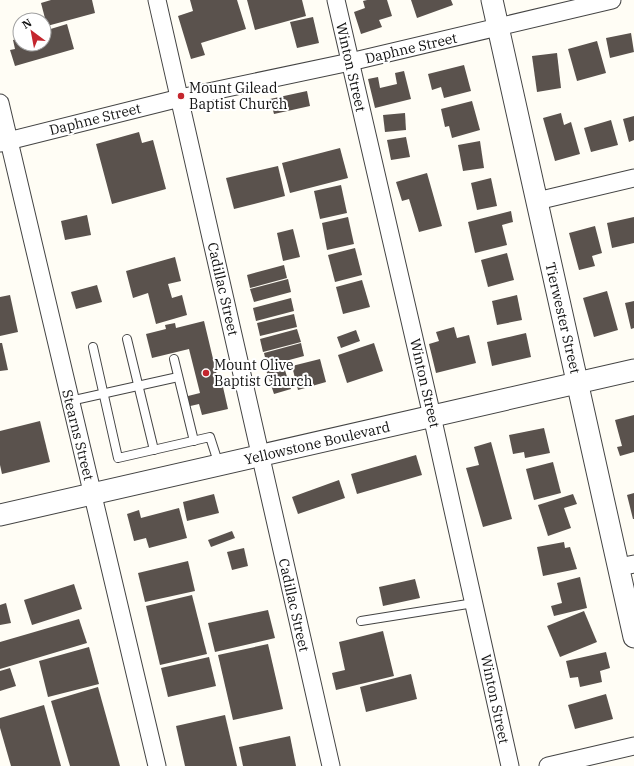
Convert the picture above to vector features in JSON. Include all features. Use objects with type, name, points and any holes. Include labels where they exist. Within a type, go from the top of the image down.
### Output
[{"type":"street","name":"Cadillac Street","points":[[157,0],[331,766]]},
{"type":"street","name":"Winton Street","points":[[336,0],[432,416],[510,766]]},
{"type":"street","name":"Tierwester Street","points":[[492,0],[578,383],[626,566],[634,637]]},
{"type":"street","name":"Daphne Street","points":[[4,142],[180,98],[350,62],[612,0]]},
{"type":"street","name":"Stearns Street","points":[[0,103],[4,142],[93,494],[157,766]]},
{"type":"street","points":[[537,201],[634,178]]},
{"type":"street","name":"Yellowstone Boulevard","points":[[0,515],[634,370]]},
{"type":"street","points":[[548,766],[634,746]]},
{"type":"lane","points":[[127,339],[154,450]]},
{"type":"lane","points":[[93,347],[118,458],[210,437],[219,465]]},
{"type":"lane","points":[[174,359],[194,441]]},
{"type":"lane","points":[[70,401],[178,376]]},
{"type":"lane","points":[[361,621],[474,603]]},
{"type":"building","points":[[51,0],[92,0],[95,13],[52,25],[52,12],[43,12],[41,3]]},
{"type":"building","points":[[190,0],[237,0],[246,29],[201,43],[205,55],[191,59],[178,16],[193,11]]},
{"type":"building","points":[[247,0],[302,0],[306,16],[255,30]]},
{"type":"building","points":[[387,0],[392,16],[379,20],[382,27],[361,34],[354,12],[365,8],[363,1]]},
{"type":"building","points":[[411,0],[451,0],[453,5],[417,18]]},
{"type":"building","points":[[313,17],[319,43],[297,48],[290,22]]},
{"type":"building","points":[[67,24],[74,49],[15,66],[10,50],[12,50],[12,52],[52,52],[52,29]]},
{"type":"building","points":[[631,33],[634,52],[610,58],[606,38]]},
{"type":"building","points":[[597,41],[606,73],[577,81],[568,49]]},
{"type":"building","points":[[557,53],[561,88],[537,92],[532,56]]},
{"type":"building","points":[[464,65],[471,91],[444,98],[441,87],[432,90],[428,74]]},
{"type":"building","points":[[404,71],[411,99],[375,108],[368,79],[378,77],[380,88],[397,84],[395,73]]},
{"type":"building","points":[[307,91],[310,106],[274,114],[270,99]]},
{"type":"building","points":[[472,101],[480,130],[452,138],[449,126],[445,127],[441,109]]},
{"type":"building","points":[[405,113],[406,130],[385,132],[383,115]]},
{"type":"building","points":[[561,113],[564,125],[571,122],[580,154],[555,161],[543,118]]},
{"type":"building","points":[[634,116],[634,140],[629,142],[623,119]]},
{"type":"building","points":[[611,120],[618,145],[591,152],[584,128]]},
{"type":"building","points":[[139,132],[142,143],[153,140],[166,189],[112,204],[96,144]]},
{"type":"building","points":[[406,137],[410,157],[391,160],[387,140]]},
{"type":"building","points":[[480,141],[484,168],[463,171],[458,145]]},
{"type":"building","points":[[340,148],[348,178],[290,193],[282,163]]},
{"type":"building","points":[[278,166],[285,196],[234,209],[226,178]]},
{"type":"building","points":[[427,173],[442,226],[419,232],[409,199],[402,201],[396,182]]},
{"type":"building","points":[[491,178],[497,206],[477,210],[471,183]]},
{"type":"building","points":[[341,185],[347,213],[320,219],[314,191]]},
{"type":"building","points":[[511,211],[513,222],[502,225],[507,245],[475,253],[468,222]]},
{"type":"building","points":[[87,215],[91,235],[65,240],[61,221]]},
{"type":"building","points":[[348,217],[354,244],[327,250],[322,223]]},
{"type":"building","points":[[634,217],[634,243],[612,248],[607,223]]},
{"type":"building","points":[[595,226],[602,253],[592,256],[595,266],[579,270],[569,233]]},
{"type":"building","points":[[293,229],[300,257],[283,261],[277,233]]},
{"type":"building","points":[[355,248],[362,275],[335,282],[328,255]]},
{"type":"building","points":[[507,253],[514,280],[488,287],[481,260]]},
{"type":"building","points":[[175,257],[181,281],[168,284],[172,298],[182,295],[187,315],[156,324],[148,293],[133,298],[126,271]]},
{"type":"building","points":[[284,265],[287,278],[250,288],[247,275]]},
{"type":"building","points":[[288,279],[291,292],[254,302],[250,289]]},
{"type":"building","points":[[362,280],[370,307],[343,314],[336,287]]},
{"type":"building","points":[[97,285],[102,302],[76,309],[71,292]]},
{"type":"building","points":[[607,291],[618,330],[594,337],[583,298]]},
{"type":"building","points":[[10,295],[18,332],[0,336],[0,297]]},
{"type":"building","points":[[517,295],[522,320],[497,325],[492,301]]},
{"type":"building","points":[[291,298],[294,311],[256,321],[253,308]]},
{"type":"building","points":[[634,301],[634,328],[631,329],[625,303]]},
{"type":"building","points":[[294,314],[297,327],[260,336],[257,323]]},
{"type":"building","name":"Mount Olive Baptist Church","points":[[204,321],[220,388],[223,387],[228,409],[202,415],[199,404],[186,407],[184,397],[200,393],[189,349],[152,358],[146,334],[166,329],[165,325],[175,323],[176,328]]},
{"type":"building","points":[[454,327],[457,338],[469,335],[476,363],[436,373],[429,344],[439,341],[436,332]]},
{"type":"building","points":[[297,329],[301,342],[263,352],[260,339]]},
{"type":"building","points":[[356,330],[360,341],[341,348],[337,337]]},
{"type":"building","points":[[526,333],[531,357],[492,366],[487,342]]},
{"type":"building","points":[[0,343],[2,343],[8,370],[0,371]]},
{"type":"building","points":[[301,343],[304,356],[267,366],[264,353]]},
{"type":"building","points":[[374,343],[383,371],[347,383],[338,355]]},
{"type":"building","points":[[320,359],[326,382],[298,390],[292,366]]},
{"type":"building","points":[[283,364],[291,389],[274,394],[266,370]]},
{"type":"building","points":[[634,415],[634,452],[620,456],[617,447],[622,446],[615,420]]},
{"type":"building","points":[[40,421],[50,462],[2,474],[0,465],[0,431]]},
{"type":"building","points":[[544,428],[550,453],[525,458],[524,452],[513,454],[509,435]]},
{"type":"building","points":[[491,442],[512,519],[483,527],[466,468],[479,465],[474,447]]},
{"type":"building","points":[[416,455],[422,475],[357,494],[351,474]]},
{"type":"building","points":[[553,462],[561,493],[534,500],[526,469]]},
{"type":"building","points":[[339,480],[345,498],[298,514],[292,497]]},
{"type":"building","points":[[634,493],[634,519],[633,519],[627,495]]},
{"type":"building","points":[[214,494],[219,513],[187,521],[183,502]]},
{"type":"building","points":[[573,494],[577,504],[564,508],[571,528],[548,536],[538,505]]},
{"type":"building","points":[[179,508],[187,538],[149,548],[146,538],[134,541],[127,514],[139,510],[141,518]]},
{"type":"building","points":[[232,531],[235,538],[211,547],[208,540]]},
{"type":"building","points":[[564,542],[565,548],[570,547],[577,569],[543,576],[537,547]]},
{"type":"building","points":[[244,548],[248,566],[232,570],[227,552]]},
{"type":"building","points":[[188,561],[195,591],[145,602],[138,573]]},
{"type":"building","points":[[580,577],[587,608],[554,616],[551,606],[562,603],[557,583]]},
{"type":"building","points":[[415,579],[420,598],[383,606],[379,587]]},
{"type":"building","points":[[74,584],[82,609],[32,625],[24,600]]},
{"type":"building","points":[[192,595],[207,654],[160,665],[146,606]]},
{"type":"building","points":[[6,603],[11,623],[0,625],[0,605]]},
{"type":"building","points":[[268,610],[275,638],[215,652],[208,623]]},
{"type":"building","points":[[584,611],[597,642],[560,657],[547,626]]},
{"type":"building","points":[[79,619],[87,643],[0,669],[0,642]]},
{"type":"building","points":[[383,631],[394,676],[336,690],[332,673],[345,670],[339,642]]},
{"type":"building","points":[[268,644],[283,709],[233,720],[218,655]]},
{"type":"building","points":[[89,647],[99,684],[48,697],[39,661]]},
{"type":"building","points":[[606,652],[610,668],[600,671],[602,682],[580,687],[578,677],[570,678],[566,661]]},
{"type":"building","points":[[209,657],[216,686],[168,697],[161,668]]},
{"type":"building","points":[[10,668],[16,686],[0,691],[0,671]]},
{"type":"building","points":[[411,674],[417,699],[366,712],[360,687]]},
{"type":"building","points":[[98,687],[120,766],[70,766],[51,701]]},
{"type":"building","points":[[606,694],[613,719],[575,729],[568,705]]},
{"type":"building","points":[[44,705],[61,766],[11,766],[0,728],[0,718]]},
{"type":"building","points":[[225,715],[237,766],[185,766],[176,726]]},
{"type":"building","points":[[290,736],[296,766],[243,766],[239,747]]},
{"type":"place","name":"Mount Gilead Baptist Church","points":[[181,96]]},
{"type":"place","name":"Mount Olive Baptist Church","points":[[206,373]]}]
